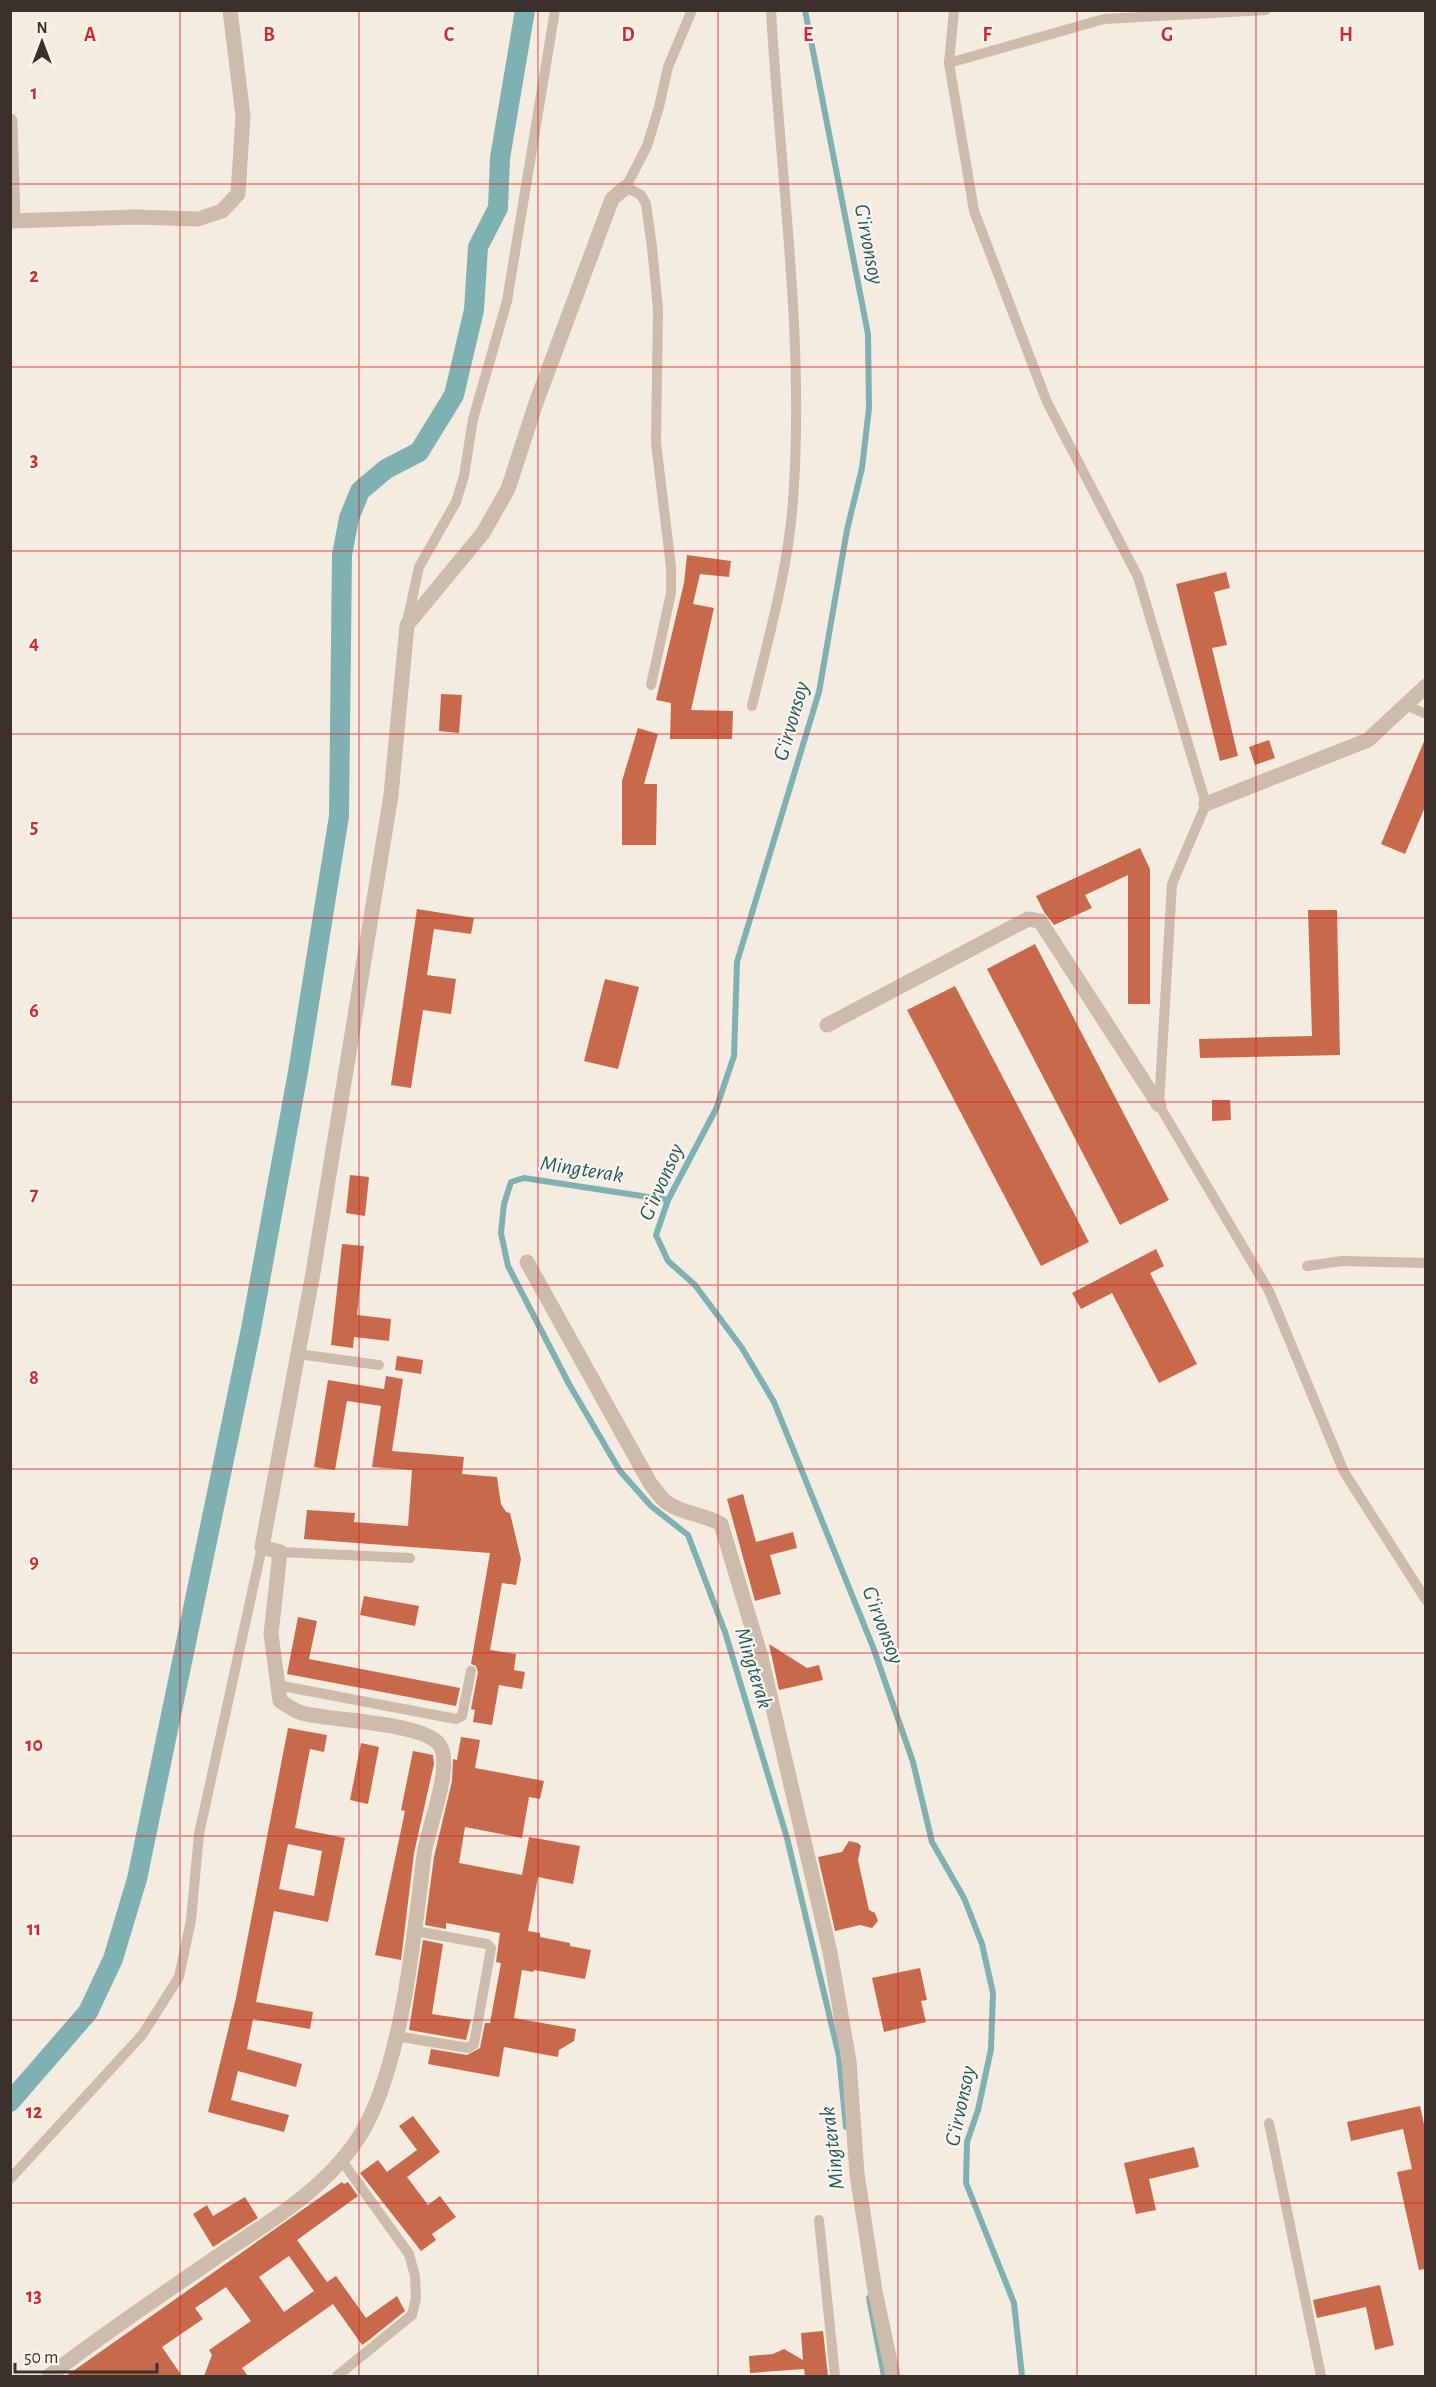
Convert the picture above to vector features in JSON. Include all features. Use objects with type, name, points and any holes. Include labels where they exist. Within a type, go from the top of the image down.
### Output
[{"type":"street","points":[[10,121],[12,221],[135,217],[198,219],[222,211],[238,194],[243,116],[230,10]]},
{"type":"street","points":[[49,2376],[103,2334],[258,2229],[325,2179],[342,2161],[360,2135],[378,2100],[396,2036],[415,1931],[426,1841],[445,1770],[445,1753],[438,1742],[419,1731],[300,1712],[280,1701],[271,1634],[280,1552],[262,1547],[298,1354],[391,795],[406,625],[483,532],[508,489],[536,403],[612,199],[626,188]]},
{"type":"street","points":[[1206,804],[1368,740],[1408,705],[1425,686]]},
{"type":"street","points":[[827,1025],[1028,919],[1040,921],[1159,1105]]},
{"type":"street","points":[[527,1262],[650,1483],[665,1501],[680,1510],[710,1518],[721,1524],[761,1657],[830,1952],[849,2061],[857,2174],[875,2291],[893,2376]]},
{"type":"lane","points":[[406,625],[419,567],[456,502],[464,476],[473,418],[490,368],[507,300],[555,10]]},
{"type":"lane","points":[[651,685],[669,605],[671,567],[656,443],[658,309],[652,247],[646,204],[641,195],[626,188],[647,146],[668,67],[692,10]]},
{"type":"lane","points":[[752,706],[788,552],[793,500],[795,384],[787,204],[771,10]]},
{"type":"lane","points":[[954,10],[949,63],[974,211],[1047,402],[1138,577],[1206,804],[1172,884],[1159,1105],[1269,1291],[1344,1472],[1425,1600]]},
{"type":"lane","points":[[949,63],[1104,19],[1266,10]]},
{"type":"lane","points":[[1408,705],[1425,714]]},
{"type":"lane","points":[[1307,1266],[1342,1261],[1425,1263]]},
{"type":"lane","points":[[298,1354],[379,1365]]},
{"type":"lane","points":[[10,2179],[142,2035],[179,1977],[191,1920],[199,1834],[262,1547]]},
{"type":"lane","points":[[280,1552],[410,1558]]},
{"type":"lane","points":[[277,1685],[456,1719],[462,1716],[471,1671]]},
{"type":"lane","points":[[396,2036],[468,2048],[474,2044],[476,2033],[491,1948],[487,1944],[415,1931]]},
{"type":"lane","points":[[1269,2123],[1321,2376]]},
{"type":"lane","points":[[337,2376],[412,2315],[416,2298],[415,2276],[409,2254],[342,2161]]},
{"type":"lane","points":[[819,2220],[835,2376]]},
{"type":"building","points":[[687,555],[731,561],[729,577],[700,574],[693,604],[714,608],[691,710],[733,711],[732,739],[670,739],[671,703],[656,700],[684,583]]},
{"type":"building","points":[[1226,572],[1230,588],[1214,592],[1227,645],[1212,648],[1238,756],[1220,761],[1176,584]]},
{"type":"building","points":[[441,694],[462,695],[459,733],[439,731]]},
{"type":"building","points":[[638,728],[658,734],[644,784],[657,784],[656,845],[622,845],[622,781]]},
{"type":"building","points":[[1425,739],[1425,807],[1405,854],[1381,844]]},
{"type":"building","points":[[1269,740],[1275,758],[1255,765],[1249,747]]},
{"type":"building","points":[[1140,848],[1150,869],[1150,1004],[1128,1004],[1128,875],[1085,895],[1092,908],[1054,925],[1036,896]]},
{"type":"building","points":[[417,909],[474,918],[471,934],[434,929],[427,975],[456,979],[451,1014],[423,1010],[411,1088],[391,1085]]},
{"type":"building","points":[[1308,910],[1337,910],[1340,1055],[1200,1058],[1199,1039],[1312,1036]]},
{"type":"building","points":[[1035,944],[1169,1200],[1120,1225],[987,969]]},
{"type":"building","points":[[605,979],[639,987],[618,1069],[584,1061]]},
{"type":"building","points":[[955,986],[1089,1242],[1041,1266],[907,1010]]},
{"type":"building","points":[[1212,1100],[1230,1100],[1231,1120],[1212,1121]]},
{"type":"building","points":[[350,1175],[369,1177],[365,1216],[346,1213]]},
{"type":"building","points":[[342,1244],[364,1246],[357,1315],[391,1319],[389,1341],[354,1337],[353,1348],[331,1345]]},
{"type":"building","points":[[1156,1249],[1164,1266],[1150,1273],[1197,1364],[1159,1383],[1112,1293],[1081,1309],[1072,1293]]},
{"type":"building","points":[[397,1356],[423,1360],[421,1374],[395,1370]]},
{"type":"building","points":[[386,1376],[403,1379],[392,1451],[464,1457],[462,1474],[497,1477],[501,1504],[506,1512],[510,1513],[521,1559],[516,1585],[502,1583],[490,1650],[516,1654],[514,1670],[525,1672],[522,1689],[499,1685],[492,1725],[473,1722],[475,1710],[471,1709],[478,1672],[476,1666],[471,1664],[490,1553],[304,1539],[307,1510],[355,1513],[354,1522],[408,1526],[412,1470],[372,1467],[381,1406],[347,1401],[335,1470],[314,1467],[328,1380],[384,1389]]},
{"type":"building","points":[[743,1494],[756,1542],[793,1532],[797,1548],[770,1555],[781,1594],[755,1601],[727,1499]]},
{"type":"building","points":[[364,1596],[419,1606],[415,1626],[360,1615]]},
{"type":"building","points":[[298,1617],[317,1621],[309,1659],[460,1688],[456,1706],[287,1674]]},
{"type":"building","points":[[769,1644],[807,1668],[819,1665],[823,1680],[779,1690]]},
{"type":"building","points":[[288,1728],[327,1735],[324,1752],[310,1749],[295,1828],[345,1838],[328,1922],[274,1911],[256,2002],[313,2012],[310,2029],[253,2019],[247,2049],[302,2064],[296,2087],[238,2071],[231,2100],[289,2115],[284,2132],[208,2112],[236,1998]],"holes":[[[288,1844],[322,1851],[314,1896],[279,1889]]]},
{"type":"building","points":[[461,1737],[480,1740],[475,1768],[544,1781],[540,1799],[529,1797],[522,1838],[465,1827],[459,1863],[522,1875],[529,1837],[580,1846],[573,1884],[538,1877],[528,1931],[540,1933],[540,1937],[591,1950],[585,1979],[522,1970],[514,2018],[576,2029],[574,2041],[559,2050],[558,2057],[504,2047],[499,2077],[428,2064],[431,2049],[467,2055],[480,2048],[485,2023],[490,2023],[501,1963],[496,1962],[500,1933],[446,1923],[446,1929],[425,1925],[434,1857],[452,1781],[453,1759],[457,1760]]},
{"type":"building","points":[[361,1743],[379,1747],[368,1804],[350,1800]]},
{"type":"building","points":[[413,1751],[433,1755],[434,1764],[414,1853],[401,1960],[375,1955],[405,1811],[401,1810]]},
{"type":"building","points":[[849,1841],[861,1846],[858,1860],[869,1910],[875,1913],[878,1921],[872,1928],[860,1925],[835,1931],[818,1857],[842,1852]]},
{"type":"building","points":[[423,1940],[443,1944],[432,2014],[471,2020],[466,2040],[409,2030]]},
{"type":"building","points":[[920,1968],[927,2000],[921,2001],[926,2022],[884,2032],[872,1978]]},
{"type":"building","points":[[1420,2106],[1425,2129],[1425,2269],[1419,2270],[1397,2172],[1412,2169],[1403,2129],[1351,2141],[1347,2122]]},
{"type":"building","points":[[413,2116],[440,2152],[407,2177],[428,2205],[440,2196],[456,2217],[432,2234],[436,2240],[421,2251],[360,2173],[378,2160],[387,2172],[417,2150],[399,2126]]},
{"type":"building","points":[[1194,2147],[1199,2167],[1149,2179],[1156,2210],[1136,2214],[1124,2163]]},
{"type":"building","points":[[342,2182],[344,2184],[348,2182],[358,2196],[297,2240],[327,2282],[336,2276],[366,2318],[397,2296],[405,2311],[362,2345],[333,2304],[242,2368],[248,2376],[204,2376],[212,2355],[209,2350],[251,2321],[226,2287],[195,2308],[203,2319],[162,2347],[182,2376],[66,2376]],"holes":[[[289,2256],[314,2291],[284,2312],[259,2277]]]},
{"type":"building","points":[[245,2197],[258,2218],[213,2247],[193,2214],[207,2205],[213,2216]]},
{"type":"building","points":[[1380,2285],[1394,2345],[1375,2350],[1366,2307],[1317,2318],[1313,2300]]},
{"type":"building","points":[[823,2331],[828,2376],[805,2376],[804,2369],[750,2373],[749,2356],[773,2354],[784,2349],[803,2360],[801,2333]]},
{"type":"waterway","points":[[10,2102],[88,2012],[113,1959],[137,1879],[251,1329],[298,1072],[339,816],[342,555],[349,518],[360,491],[386,469],[419,452],[454,395],[474,310],[478,247],[498,208],[500,158],[525,10]]},
{"type":"waterway","name":"G‘irvonsoy","points":[[805,10],[868,334],[869,408],[862,468],[847,530],[819,692],[737,962],[734,1056],[716,1109],[668,1200],[656,1235],[668,1261],[695,1285],[742,1348],[774,1402],[873,1647],[913,1762],[932,1842],[964,1898],[982,1944],[993,1993],[991,2049],[978,2110],[967,2142],[966,2183],[1014,2303],[1022,2376]]},
{"type":"waterway","name":"Mingterak","points":[[668,1200],[524,1178],[511,1182],[504,1204],[501,1233],[508,1266],[569,1384],[620,1471],[651,1506],[688,1535],[725,1632],[787,1838],[839,2056],[846,2127]]},
{"type":"waterway","name":"Mingterak","points":[[869,2298],[884,2376]]}]
